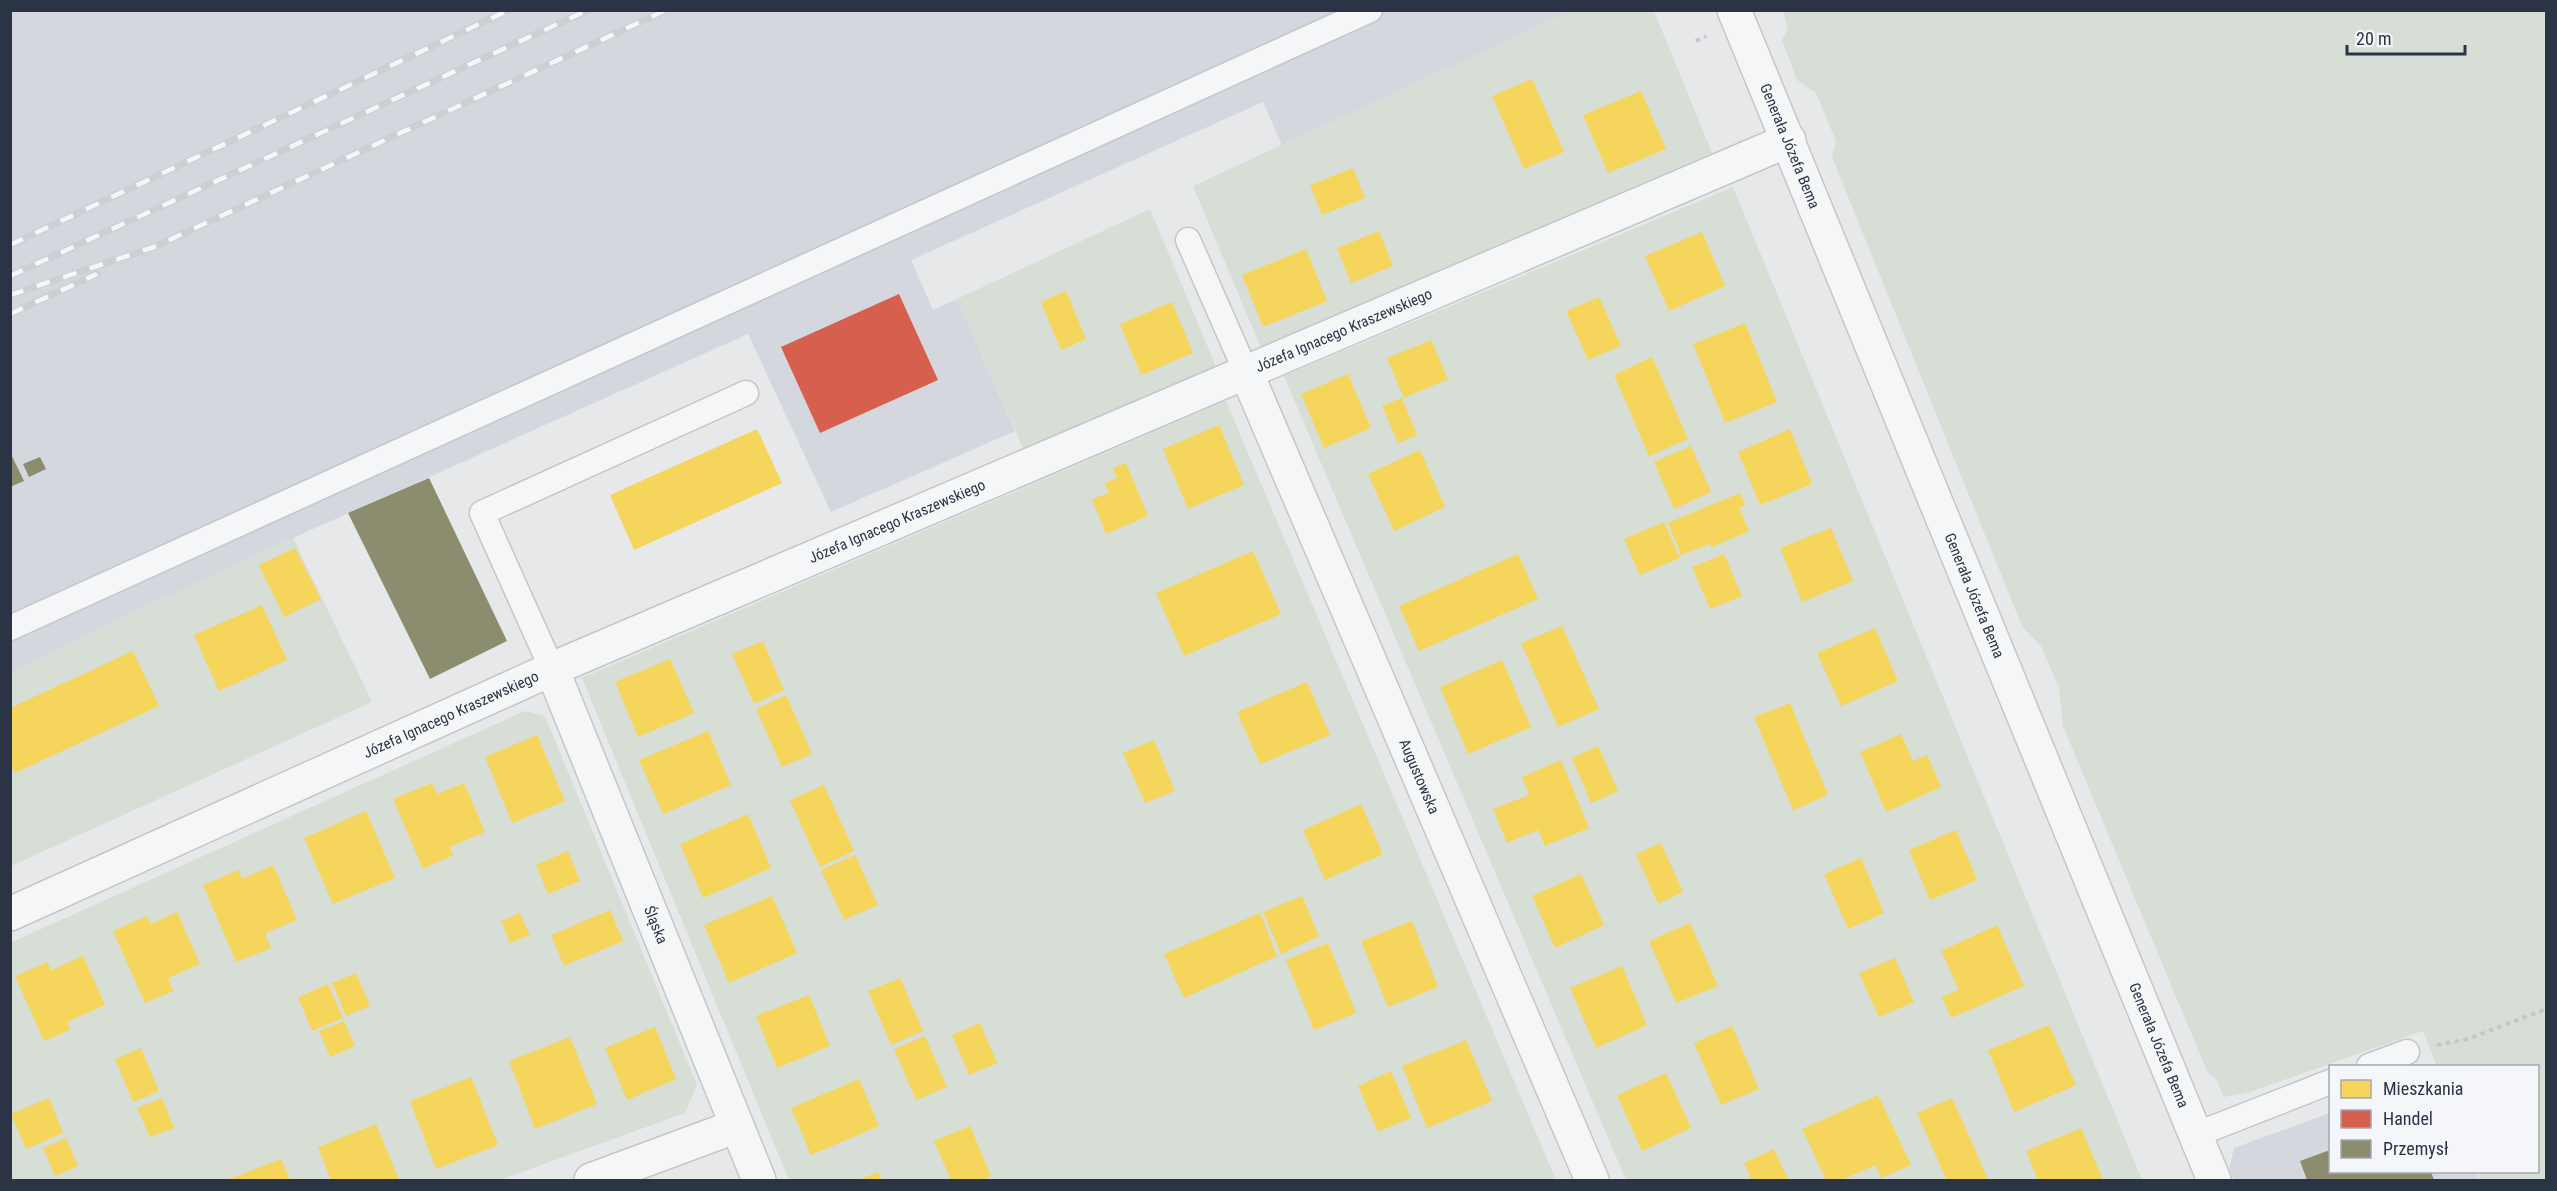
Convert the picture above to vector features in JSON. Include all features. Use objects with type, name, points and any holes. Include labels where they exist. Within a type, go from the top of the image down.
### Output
[{"type":"street","name":"Generała Józefa Bema","points":[[1734,10],[2214,1180]]},
{"type":"street","name":"Józefa Ignacego Kraszewskiego","points":[[10,914],[552,669],[1789,140]]},
{"type":"street","name":"Augustowska","points":[[1246,372],[1592,1180]]},
{"type":"street","name":"Śląska","points":[[552,669],[759,1180]]},
{"type":"street","points":[[591,1180],[737,1126]]},
{"type":"lane","points":[[10,628],[1370,10]]},
{"type":"lane","points":[[1188,240],[1246,372]]},
{"type":"lane","points":[[552,669],[482,513],[746,393]]},
{"type":"lane","points":[[2372,1065],[2407,1052]]},
{"type":"lane","points":[[2195,1135],[2329,1083]]},
{"type":"path","points":[[2407,1052],[2468,1039],[2547,1009]]},
{"type":"shaded area","points":[[11,11],[1571,11],[1282,145],[1263,102],[911,260],[933,310],[957,299],[1015,431],[831,512],[748,334],[293,538],[142,608],[11,674]]},
{"type":"shaded area","points":[[1571,11],[1654,11],[1712,153],[1261,348],[1193,186]]},
{"type":"shaded area","points":[[1783,11],[2546,11],[2546,1180],[2480,1180],[2477,1173],[2539,1173],[2539,1065],[2437,1065],[2423,1031],[2247,1093],[2224,1097],[2216,1079],[2207,1071],[2063,726],[2059,688],[2041,646],[2022,626],[1832,157],[1836,141],[1816,93],[1797,80],[1782,40],[1788,28]]},
{"type":"shaded area","points":[[1733,187],[2142,1180],[1626,1180],[1284,376]]},
{"type":"shaded area","points":[[1150,209],[1217,369],[1023,448],[957,299]]},
{"type":"shaded area","points":[[1226,401],[1556,1180],[789,1180],[582,678]]},
{"type":"shaded area","points":[[293,538],[372,702],[11,866],[11,674],[142,608]]},
{"type":"shaded area","points":[[525,711],[545,716],[697,1085],[685,1113],[500,1180],[11,1180],[10,943]]},
{"type":"shaded area","points":[[2329,1113],[2329,1173],[2476,1173],[2479,1180],[2234,1180],[2229,1170],[2234,1148]]},
{"type":"building: Mieszkania","points":[[1532,79],[1564,152],[1524,169],[1492,96]]},
{"type":"building: Mieszkania","points":[[1641,91],[1666,149],[1608,173],[1583,115]]},
{"type":"building: Mieszkania","points":[[1353,168],[1365,198],[1322,215],[1310,185]]},
{"type":"building: Mieszkania","points":[[1379,231],[1393,266],[1351,283],[1337,248]]},
{"type":"building: Mieszkania","points":[[1702,232],[1725,286],[1669,311],[1645,256]]},
{"type":"building: Mieszkania","points":[[1306,249],[1327,301],[1263,327],[1242,275]]},
{"type":"building: Mieszkania","points":[[1066,291],[1086,339],[1061,350],[1041,302]]},
{"type":"building: Mieszkania","points":[[1599,297],[1621,346],[1588,360],[1566,311]]},
{"type":"building: Mieszkania","points":[[1172,302],[1193,353],[1141,375],[1120,324]]},
{"type":"building: Mieszkania","points":[[1745,323],[1777,402],[1725,423],[1693,344]]},
{"type":"building: Mieszkania","points":[[1431,340],[1448,379],[1404,398],[1387,358]]},
{"type":"building: Mieszkania","points":[[1652,357],[1688,439],[1649,456],[1614,375]]},
{"type":"building: Mieszkania","points":[[1348,374],[1371,428],[1324,448],[1301,394]]},
{"type":"building: Mieszkania","points":[[1402,398],[1417,435],[1398,443],[1382,406]]},
{"type":"building: Mieszkania","points":[[1219,425],[1244,485],[1188,509],[1163,449]]},
{"type":"building: Mieszkania","points":[[757,429],[782,483],[634,550],[610,495]]},
{"type":"building: Mieszkania","points":[[1790,429],[1812,484],[1760,505],[1738,452]]},
{"type":"building: Mieszkania","points":[[1691,446],[1711,492],[1674,509],[1654,462]]},
{"type":"building: Mieszkania","points":[[1420,450],[1445,507],[1394,531],[1368,474]]},
{"type":"building: Mieszkania","points":[[1126,463],[1148,516],[1106,534],[1092,499],[1109,493],[1105,483],[1117,478],[1113,468]]},
{"type":"building: Mieszkania","points":[[1740,493],[1745,505],[1739,508],[1749,531],[1712,547],[1710,544],[1681,555],[1668,523]]},
{"type":"building: Mieszkania","points":[[1664,522],[1680,558],[1640,575],[1624,539]]},
{"type":"building: Mieszkania","points":[[1831,528],[1853,581],[1802,602],[1780,548]]},
{"type":"building: Mieszkania","points":[[295,548],[321,599],[284,617],[259,565]]},
{"type":"building: Mieszkania","points":[[1253,551],[1281,614],[1184,656],[1156,593]]},
{"type":"building: Mieszkania","points":[[1518,554],[1538,599],[1419,651],[1399,606]]},
{"type":"building: Mieszkania","points":[[1724,554],[1742,596],[1710,609],[1692,567]]},
{"type":"building: Mieszkania","points":[[262,605],[287,660],[219,691],[194,635]]},
{"type":"building: Mieszkania","points":[[1562,626],[1599,709],[1558,727],[1521,643]]},
{"type":"building: Mieszkania","points":[[1875,628],[1898,681],[1841,706],[1817,653]]},
{"type":"building: Mieszkania","points":[[763,641],[784,690],[754,704],[732,654]]},
{"type":"building: Mieszkania","points":[[133,651],[159,706],[15,773],[10,763],[10,708]]},
{"type":"building: Mieszkania","points":[[670,659],[694,713],[638,737],[615,682]]},
{"type":"building: Mieszkania","points":[[1502,660],[1531,727],[1468,754],[1440,687]]},
{"type":"building: Mieszkania","points":[[1307,682],[1330,735],[1260,764],[1237,712]]},
{"type":"building: Mieszkania","points":[[786,695],[812,754],[782,767],[756,709]]},
{"type":"building: Mieszkania","points":[[1790,703],[1828,795],[1793,810],[1754,717]]},
{"type":"building: Mieszkania","points":[[708,731],[731,785],[663,814],[639,760]]},
{"type":"building: Mieszkania","points":[[1901,734],[1913,761],[1927,755],[1941,787],[1886,812],[1860,752]]},
{"type":"building: Mieszkania","points":[[537,735],[565,801],[512,823],[485,757]]},
{"type":"building: Mieszkania","points":[[1154,740],[1175,791],[1145,803],[1123,753]]},
{"type":"building: Mieszkania","points":[[1598,746],[1618,791],[1591,803],[1572,758]]},
{"type":"building: Mieszkania","points":[[1561,760],[1589,828],[1545,846],[1538,830],[1507,843],[1493,809],[1529,795],[1522,777]]},
{"type":"building: Mieszkania","points":[[432,783],[437,794],[464,783],[485,832],[450,847],[453,855],[423,869],[393,799]]},
{"type":"building: Mieszkania","points":[[824,785],[854,851],[820,867],[790,800]]},
{"type":"building: Mieszkania","points":[[1361,804],[1383,854],[1325,880],[1303,830]]},
{"type":"building: Mieszkania","points":[[366,811],[395,878],[333,904],[304,838]]},
{"type":"building: Mieszkania","points":[[748,814],[771,868],[703,898],[680,844]]},
{"type":"building: Mieszkania","points":[[1956,830],[1977,880],[1930,900],[1909,850]]},
{"type":"building: Mieszkania","points":[[1661,843],[1683,892],[1658,904],[1636,854]]},
{"type":"building: Mieszkania","points":[[568,851],[580,881],[548,894],[536,865]]},
{"type":"building: Mieszkania","points":[[855,855],[878,905],[844,920],[821,870]]},
{"type":"building: Mieszkania","points":[[1861,858],[1884,913],[1848,929],[1824,874]]},
{"type":"building: Mieszkania","points":[[273,865],[297,920],[265,933],[271,948],[236,962],[203,885],[239,870],[242,879]]},
{"type":"building: Mieszkania","points":[[1581,874],[1604,925],[1555,948],[1532,896]]},
{"type":"building: Mieszkania","points":[[772,896],[797,953],[729,983],[704,925]]},
{"type":"building: Mieszkania","points":[[1302,896],[1319,936],[1281,954],[1263,912]]},
{"type":"building: Mieszkania","points":[[610,910],[623,941],[564,966],[551,935]]},
{"type":"building: Mieszkania","points":[[177,912],[200,964],[168,978],[173,991],[145,1003],[113,931],[147,916],[151,924]]},
{"type":"building: Mieszkania","points":[[520,913],[530,935],[510,943],[501,921]]},
{"type":"building: Mieszkania","points":[[1260,913],[1277,956],[1184,998],[1164,954]]},
{"type":"building: Mieszkania","points":[[1412,921],[1438,987],[1388,1007],[1361,941]]},
{"type":"building: Mieszkania","points":[[1690,923],[1718,986],[1676,1003],[1649,941]]},
{"type":"building: Mieszkania","points":[[1997,925],[2024,986],[1951,1018],[1942,997],[1959,990],[1941,951]]},
{"type":"building: Mieszkania","points":[[1328,943],[1356,1013],[1314,1030],[1286,960]]},
{"type":"building: Mieszkania","points":[[83,956],[105,1005],[67,1022],[70,1030],[44,1041],[15,976],[47,962],[51,970]]},
{"type":"building: Mieszkania","points":[[1895,958],[1914,1002],[1879,1017],[1859,973]]},
{"type":"building: Mieszkania","points":[[1622,966],[1647,1025],[1596,1048],[1570,988]]},
{"type":"building: Mieszkania","points":[[356,973],[370,1006],[346,1016],[332,983]]},
{"type":"building: Mieszkania","points":[[900,978],[923,1031],[891,1045],[868,991]]},
{"type":"building: Mieszkania","points":[[328,984],[343,1018],[312,1031],[298,997]]},
{"type":"building: Mieszkania","points":[[809,995],[830,1046],[777,1068],[756,1016]]},
{"type":"building: Mieszkania","points":[[344,1021],[355,1046],[330,1057],[319,1031]]},
{"type":"building: Mieszkania","points":[[980,1023],[997,1063],[969,1075],[952,1035]]},
{"type":"building: Mieszkania","points":[[2049,1025],[2076,1085],[2014,1112],[1988,1050]]},
{"type":"building: Mieszkania","points":[[1732,1026],[1759,1089],[1721,1105],[1694,1043]]},
{"type":"building: Mieszkania","points":[[655,1027],[676,1079],[627,1100],[605,1048]]},
{"type":"building: Mieszkania","points":[[925,1036],[947,1087],[916,1100],[894,1049]]},
{"type":"building: Mieszkania","points":[[570,1037],[597,1104],[535,1129],[509,1061]]},
{"type":"building: Mieszkania","points":[[1466,1040],[1492,1101],[1427,1128],[1402,1066]]},
{"type":"building: Mieszkania","points":[[141,1048],[159,1091],[133,1102],[115,1059]]},
{"type":"building: Mieszkania","points":[[1391,1071],[1411,1118],[1378,1132],[1358,1086]]},
{"type":"building: Mieszkania","points":[[1666,1073],[1691,1128],[1642,1151],[1617,1095]]},
{"type":"building: Mieszkania","points":[[471,1077],[498,1145],[436,1169],[410,1101]]},
{"type":"building: Mieszkania","points":[[859,1079],[879,1126],[811,1155],[791,1108]]},
{"type":"building: Mieszkania","points":[[1878,1095],[1911,1165],[1881,1178],[1876,1165],[1841,1180],[1826,1180],[1802,1129]]},
{"type":"building: Mieszkania","points":[[49,1098],[63,1133],[26,1149],[11,1114]]},
{"type":"building: Mieszkania","points":[[162,1098],[174,1128],[150,1137],[137,1108]]},
{"type":"building: Mieszkania","points":[[1952,1098],[1988,1180],[1947,1180],[1917,1113]]},
{"type":"building: Mieszkania","points":[[376,1124],[399,1180],[331,1180],[318,1147]]},
{"type":"building: Mieszkania","points":[[970,1126],[991,1176],[982,1180],[951,1180],[934,1141]]},
{"type":"building: Mieszkania","points":[[2081,1128],[2103,1180],[2038,1180],[2026,1151]]},
{"type":"building: Mieszkania","points":[[66,1138],[78,1166],[55,1176],[43,1148]]},
{"type":"building: Mieszkania","points":[[1774,1149],[1788,1180],[1752,1180],[1744,1163]]},
{"type":"building: Mieszkania","points":[[281,1159],[290,1180],[227,1180]]},
{"type":"building: Mieszkania","points":[[878,1172],[882,1180],[858,1180]]},
{"type":"building: Handel","points":[[899,294],[938,380],[820,433],[781,347]]},
{"type":"building: Przemysł","points":[[10,452],[24,481],[10,487]]},
{"type":"building: Przemysł","points":[[40,457],[46,469],[29,477],[23,464]]},
{"type":"building: Przemysł","points":[[429,478],[507,641],[430,679],[348,513]]},
{"type":"building: Przemysł","points":[[2329,1150],[2329,1173],[2431,1173],[2434,1180],[2307,1180],[2300,1161]]},
{"type":"railway","points":[[10,245],[509,10]]},
{"type":"railway","points":[[10,276],[588,10]]},
{"type":"railway","points":[[10,295],[154,247],[666,10]]},
{"type":"railway","points":[[10,314],[97,274]]}]
